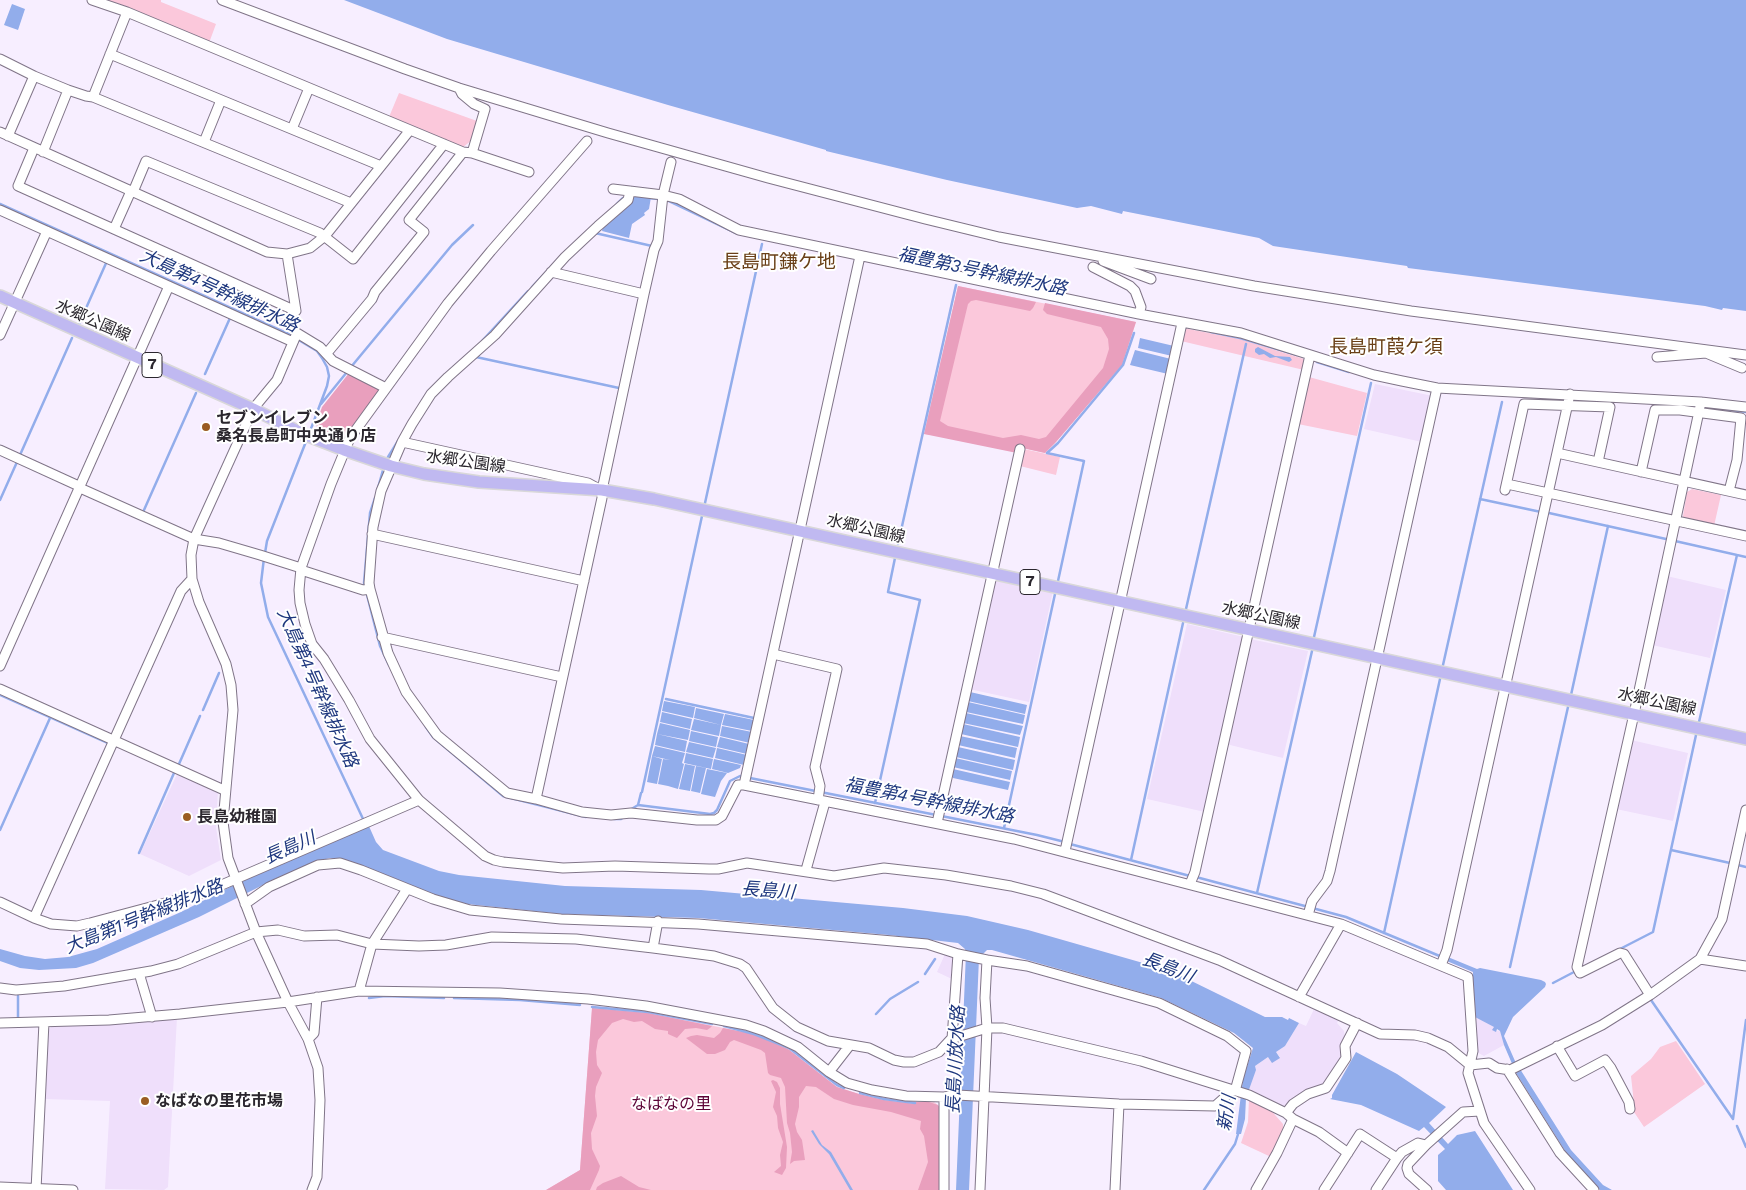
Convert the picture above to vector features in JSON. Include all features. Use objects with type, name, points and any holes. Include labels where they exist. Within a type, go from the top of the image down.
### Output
[{"type":"main road","name":"水郷公園線","points":[[0,296],[253,409],[308,436],[391,466],[424,474],[479,482],[602,490],[654,499],[1746,739]]},
{"type":"street","points":[[92,0],[127,12],[444,144],[529,172]]},
{"type":"street","points":[[222,0],[404,69],[460,88],[608,133],[768,178],[981,232],[1254,286],[1407,310],[1746,356]]},
{"type":"street","points":[[93,97],[127,12]]},
{"type":"street","points":[[110,54],[381,166]]},
{"type":"street","points":[[0,58],[34,76],[68,90],[93,97],[352,203]]},
{"type":"street","points":[[34,76],[4,134],[267,252],[287,254],[310,248],[325,236],[410,130]]},
{"type":"street","points":[[292,129],[309,88]]},
{"type":"street","points":[[327,353],[424,232],[409,220],[467,153],[485,109],[474,104],[462,94],[460,88]]},
{"type":"street","points":[[43,152],[68,90]]},
{"type":"street","points":[[204,142],[221,100]]},
{"type":"street","points":[[587,141],[484,258],[448,303],[350,438],[301,569],[300,603],[304,624],[312,644],[324,659],[370,738],[419,800],[485,856],[503,862],[563,868],[615,866],[708,870],[747,863],[806,870],[834,876],[884,868],[946,875],[1011,886],[1043,894],[1218,960],[1380,1034],[1423,1036],[1448,1047],[1470,1065],[1489,1063],[1497,1068],[1513,1068],[1602,1025],[1650,995],[1700,958],[1722,919],[1746,810]]},
{"type":"street","points":[[114,230],[146,161],[320,233],[353,259],[444,144]]},
{"type":"street","points":[[34,148],[18,186],[296,311],[287,254]]},
{"type":"street","points":[[536,799],[602,498],[602,490],[644,294],[654,250],[658,241],[663,194],[671,162]]},
{"type":"street","points":[[613,189],[663,194],[678,199],[739,230],[860,259],[1140,314],[1182,325],[1241,334],[1374,376],[1437,388],[1701,402],[1746,407]]},
{"type":"street","points":[[630,191],[628,200],[551,272],[495,335],[431,394],[402,442],[391,466],[374,514],[367,590],[387,652],[406,692],[441,740],[507,793],[582,812],[611,815],[627,813],[697,820],[716,820],[722,816],[738,785],[745,780],[860,259]]},
{"type":"street","points":[[0,210],[169,286],[294,339]]},
{"type":"street","points":[[0,335],[47,231]]},
{"type":"street","points":[[1096,255],[1102,260],[1151,279]]},
{"type":"street","points":[[1093,267],[1130,286],[1135,291],[1141,307],[1140,314]]},
{"type":"street","points":[[551,272],[644,294]]},
{"type":"street","points":[[0,666],[169,286]]},
{"type":"street","points":[[1065,849],[1182,325]]},
{"type":"street","points":[[312,1190],[317,1177],[320,1100],[318,1068],[308,1039],[288,1002],[256,932],[228,858],[224,836],[224,790],[233,710],[231,685],[226,664],[199,602],[192,579],[191,555],[194,539],[253,409],[277,380],[297,333],[327,353],[334,361],[386,388]]},
{"type":"street","points":[[1657,357],[1707,352],[1742,368]]},
{"type":"street","points":[[1190,884],[1195,872],[1310,356]]},
{"type":"street","points":[[1309,914],[1312,903],[1327,881],[1330,871],[1437,388]]},
{"type":"street","points":[[1443,960],[1570,394]]},
{"type":"street","points":[[1650,995],[1624,954],[1620,953],[1580,973],[1577,967],[1701,402]]},
{"type":"street","points":[[1598,462],[1610,407],[1524,404],[1506,487],[1549,493],[1746,536]]},
{"type":"street","points":[[1641,472],[1655,410],[1680,410],[1741,418],[1741,461],[1729,491]]},
{"type":"street","points":[[402,442],[588,483],[602,490]]},
{"type":"street","points":[[0,450],[194,539],[219,543],[264,556],[367,590]]},
{"type":"street","points":[[938,818],[1020,450]]},
{"type":"street","points":[[1557,453],[1746,495]]},
{"type":"street","points":[[372,534],[584,581]]},
{"type":"street","points":[[34,918],[181,591],[192,579]]},
{"type":"street","points":[[382,637],[562,677]]},
{"type":"street","points":[[773,654],[837,668],[815,767],[820,786],[820,800],[806,870]]},
{"type":"street","points":[[0,689],[224,790]]},
{"type":"street","points":[[745,780],[820,800],[938,818],[1014,839],[1065,849],[1190,884],[1309,914],[1443,960],[1468,976],[1472,1051],[1468,1073],[1484,1123],[1530,1190]]},
{"type":"street","points":[[0,902],[51,924],[77,926],[203,893],[234,878],[419,800]]},
{"type":"street","points":[[0,1024],[109,1020],[288,1002],[359,991],[500,993],[588,999],[646,1006],[746,1025],[798,1047],[829,1072],[847,1083],[872,1090],[906,1096],[944,1097],[957,1095],[1119,1104],[1215,1106],[1236,1091],[1246,1051],[1227,1036],[1159,1003],[1027,966],[960,954],[927,944],[658,921],[561,919],[470,910],[452,906],[361,870],[329,863],[318,865],[269,887],[244,902]]},
{"type":"street","points":[[359,991],[372,944],[407,889]]},
{"type":"street","points":[[653,948],[658,921]]},
{"type":"street","points":[[1299,997],[1341,924]]},
{"type":"street","points":[[0,988],[24,990],[64,986],[139,973],[178,964],[256,932],[278,930],[304,936],[337,935],[372,944],[446,945],[492,937],[576,940],[653,948],[714,956],[740,964],[746,968],[773,1008],[797,1027],[828,1041],[869,1048],[884,1056],[904,1062],[924,1059],[938,1052],[955,1038],[985,1029],[1003,1028],[1141,1061],[1249,1095],[1319,1132],[1348,1153]]},
{"type":"street","points":[[955,1038],[960,954]]},
{"type":"street","points":[[1700,958],[1746,966]]},
{"type":"street","points":[[980,1190],[981,1096],[985,1029],[985,959]]},
{"type":"street","points":[[139,973],[152,1016]]},
{"type":"street","points":[[308,1039],[314,1033],[317,997]]},
{"type":"street","points":[[36,1189],[44,1022]]},
{"type":"street","points":[[1256,1190],[1277,1153],[1293,1104],[1308,1094],[1326,1088],[1346,1058],[1345,1046],[1357,1023]]},
{"type":"street","points":[[829,1072],[850,1045]]},
{"type":"street","points":[[1557,1046],[1575,1076],[1605,1060],[1611,1068],[1630,1109]]},
{"type":"street","points":[[1513,1068],[1560,1153],[1594,1190]]},
{"type":"street","points":[[944,1097],[944,1190]]},
{"type":"street","points":[[1115,1190],[1119,1104]]},
{"type":"street","points":[[1427,1190],[1410,1174],[1407,1168],[1412,1159],[1463,1112],[1480,1111]]},
{"type":"street","points":[[1324,1190],[1360,1134],[1397,1158]]},
{"type":"street","points":[[1376,1190],[1402,1152],[1418,1143],[1430,1142]]},
{"type":"street","points":[[0,1187],[73,1190]]},
{"type":"shaded area","points":[[958,286],[1036,302],[1030,311],[976,300],[968,304],[940,421],[948,426],[1003,438],[1021,435],[1039,439],[1046,437],[1103,368],[1109,349],[1108,339],[1101,327],[1047,314],[1043,310],[1045,303],[1136,322],[1122,365],[1045,453],[1018,447],[1017,453],[924,434]]},
{"type":"shaded area","points":[[349,373],[381,388],[346,439],[337,438],[317,427],[316,424],[322,407]]},
{"type":"shaded area","points":[[1375,384],[1433,396],[1422,442],[1364,429]]},
{"type":"shaded area","points":[[1667,576],[1726,590],[1710,658],[1652,645]]},
{"type":"shaded area","points":[[997,579],[1053,591],[1029,702],[969,689],[993,583]]},
{"type":"shaded area","points":[[1187,624],[1244,637],[1205,812],[1147,799]]},
{"type":"shaded area","points":[[1250,639],[1308,651],[1283,758],[1226,744]]},
{"type":"shaded area","points":[[1631,740],[1688,753],[1673,821],[1616,809]]},
{"type":"shaded area","name":"長島幼稚園","points":[[178,772],[218,790],[216,827],[221,860],[189,876],[140,854]]},
{"type":"shaded area","points":[[945,954],[952,958],[952,979],[937,972]]},
{"type":"shaded area","points":[[1315,1007],[1339,1019],[1337,1023],[1344,1031],[1345,1038],[1341,1048],[1344,1055],[1328,1080],[1318,1088],[1308,1090],[1282,1107],[1247,1089],[1256,1070],[1255,1066],[1268,1057],[1280,1057],[1276,1052],[1285,1046],[1299,1023],[1306,1026]]},
{"type":"shaded area","points":[[592,1008],[648,1013],[712,1026],[707,1030],[685,1029],[677,1038],[668,1034],[668,1031],[655,1029],[642,1021],[634,1022],[623,1019],[612,1023],[598,1040],[596,1052],[597,1065],[602,1073],[596,1087],[597,1116],[591,1133],[592,1149],[600,1166],[599,1170],[590,1190],[546,1190],[580,1170]]},
{"type":"shaded area","points":[[1472,1015],[1494,1027],[1493,1030],[1500,1031],[1504,1045],[1484,1056],[1475,1051]]},
{"type":"shaded area","points":[[177,1017],[168,1187],[164,1190],[105,1189],[110,1101],[44,1099],[47,1031],[52,1026],[110,1024]]},
{"type":"shaded area","points":[[723,1028],[754,1034],[788,1049],[837,1087],[884,1100],[916,1104],[916,1102],[929,1102],[938,1105],[942,1129],[939,1190],[918,1190],[928,1162],[924,1136],[920,1129],[921,1121],[834,1099],[816,1087],[806,1086],[799,1097],[795,1124],[802,1140],[805,1160],[794,1161],[790,1164],[792,1152],[787,1123],[785,1087],[781,1078],[768,1073],[765,1053],[734,1040],[730,1042],[725,1050],[715,1054],[707,1054],[686,1038],[697,1035],[714,1038]]},
{"type":"shaded area","points":[[771,1081],[777,1082],[780,1088],[780,1104],[787,1147],[786,1168],[782,1175],[774,1172],[781,1166],[780,1155],[783,1142],[773,1107],[776,1092]]},
{"type":"shaded area","points":[[621,1176],[639,1187],[651,1190],[596,1190],[603,1183]]},
{"type":"green space","points":[[105,0],[161,0],[161,2],[216,24],[209,43]]},
{"type":"green space","points":[[399,93],[477,121],[472,140],[462,148],[389,117]]},
{"type":"green space","points":[[958,286],[1136,322],[1122,365],[1045,453],[1018,447],[924,434]]},
{"type":"green space","points":[[1183,328],[1240,339],[1307,360],[1304,370],[1181,341]]},
{"type":"green space","points":[[1309,377],[1367,393],[1357,436],[1298,424]]},
{"type":"green space","points":[[1024,449],[1060,457],[1056,475],[1020,466]]},
{"type":"green space","points":[[1692,489],[1721,495],[1714,526],[1685,520],[1683,516],[1687,492]]},
{"type":"green space","name":"なばなの里","points":[[592,1008],[648,1013],[754,1034],[788,1049],[837,1087],[884,1100],[916,1104],[916,1102],[934,1102],[938,1105],[939,1190],[546,1190],[580,1170]]},
{"type":"green space","points":[[1676,1041],[1705,1084],[1644,1127],[1634,1112],[1631,1076],[1651,1059],[1660,1047]]},
{"type":"green space","points":[[1249,1098],[1269,1108],[1283,1124],[1283,1133],[1271,1157],[1241,1143],[1248,1122]]},
{"type":"water","points":[[344,0],[1746,0],[1746,311],[1723,308],[1722,310],[1705,306],[1408,268],[1407,266],[1273,246],[1259,238],[1123,211],[1122,214],[1091,206],[1077,208],[947,180],[826,151],[668,105],[447,39]]},
{"type":"water","points":[[12,4],[25,9],[18,30],[4,25]]},
{"type":"water","points":[[632,195],[651,197],[649,209],[644,213],[645,215],[632,224],[629,238],[602,231],[603,227],[631,203]]},
{"type":"water","points":[[1140,338],[1174,346],[1172,356],[1138,348]]},
{"type":"water","points":[[1258,347],[1275,356],[1290,357],[1292,360],[1289,362],[1276,357],[1270,358],[1264,354],[1259,355],[1255,352],[1255,349]]},
{"type":"water","points":[[1135,350],[1171,359],[1168,374],[1130,365]]},
{"type":"water","points":[[970,692],[1027,705],[1025,714],[968,701]]},
{"type":"water","points":[[664,701],[695,707],[693,718],[662,711]]},
{"type":"water","points":[[968,702],[1025,715],[1023,724],[966,712]]},
{"type":"water","points":[[696,708],[724,714],[721,725],[694,718]]},
{"type":"water","points":[[662,712],[692,719],[690,729],[660,722]]},
{"type":"water","points":[[966,713],[1023,726],[1020,735],[963,723]]},
{"type":"water","points":[[725,714],[754,720],[752,731],[722,725]]},
{"type":"water","points":[[694,719],[721,725],[719,736],[691,730]]},
{"type":"water","points":[[660,723],[690,730],[688,740],[657,734]]},
{"type":"water","points":[[963,724],[1020,737],[1018,747],[961,734]]},
{"type":"water","points":[[722,726],[752,732],[750,743],[720,736]]},
{"type":"water","points":[[691,731],[718,737],[716,747],[689,741]]},
{"type":"water","points":[[657,734],[687,741],[685,752],[655,745]]},
{"type":"water","points":[[960,736],[1017,748],[1015,758],[958,745]]},
{"type":"water","points":[[720,737],[749,744],[747,754],[717,747]]},
{"type":"water","points":[[689,742],[716,748],[713,758],[686,752]]},
{"type":"water","points":[[655,746],[685,753],[678,789],[658,784],[663,759],[670,760],[652,756]]},
{"type":"water","points":[[958,747],[1015,760],[1013,770],[956,757]]},
{"type":"water","points":[[717,748],[747,755],[744,765],[715,758]]},
{"type":"water","points":[[686,753],[713,759],[711,769],[684,763]]},
{"type":"water","points":[[652,756],[662,759],[657,784],[647,782]]},
{"type":"water","points":[[955,758],[1012,771],[1010,780],[953,767]]},
{"type":"water","points":[[714,759],[741,765],[740,768],[728,773],[712,769]]},
{"type":"water","points":[[685,764],[695,766],[690,791],[679,789]]},
{"type":"water","points":[[696,766],[706,768],[700,793],[691,791]]},
{"type":"water","points":[[707,769],[727,773],[721,781],[715,797],[701,794]]},
{"type":"water","points":[[953,769],[1010,782],[1008,790],[953,778]]},
{"type":"water","points":[[368,824],[376,842],[383,850],[439,871],[459,875],[565,886],[701,890],[903,908],[967,916],[1028,930],[1171,971],[1265,1017],[1282,1017],[1288,1020],[1289,1018],[1299,1023],[1285,1046],[1276,1052],[1280,1058],[1272,1063],[1268,1057],[1255,1066],[1256,1070],[1246,1098],[1245,1119],[1241,1134],[1236,1134],[1243,1079],[1253,1048],[1234,1033],[1161,998],[987,950],[979,958],[969,1190],[956,1190],[966,953],[965,949],[958,943],[698,918],[562,914],[467,904],[434,895],[361,865],[330,858],[277,878],[199,917],[93,963],[76,968],[39,970],[20,968],[0,961],[0,949],[45,959],[68,957],[97,949],[181,912],[236,884],[363,829]]},
{"type":"water","points":[[1443,955],[1477,969],[1480,968],[1545,982],[1545,987],[1513,1017],[1504,1036],[1515,1061],[1571,1150],[1603,1185],[1612,1190],[1600,1190],[1567,1154],[1516,1073],[1500,1031],[1497,1029],[1496,1032],[1492,1030],[1494,1027],[1475,1017],[1473,1013],[1473,972],[1442,959]]},
{"type":"water","points":[[1356,1052],[1397,1074],[1446,1107],[1429,1123],[1448,1144],[1457,1135],[1475,1131],[1513,1190],[1446,1190],[1438,1181],[1438,1155],[1445,1149],[1424,1127],[1419,1131],[1361,1105],[1330,1099]]},
{"type":"water","points":[[813,1130],[822,1145],[831,1152],[853,1190],[850,1190],[829,1154],[819,1144],[811,1131]]},
{"type":"waterway","points":[[617,204],[623,198]]},
{"type":"waterway","points":[[648,198],[659,199]]},
{"type":"waterway","name":"福豊第3号幹線排水路","points":[[669,201],[736,233]]},
{"type":"waterway","name":"大島第4号幹線排水路","points":[[0,204],[293,336]]},
{"type":"waterway","points":[[351,367],[452,245],[473,225]]},
{"type":"waterway","points":[[595,233],[652,246]]},
{"type":"waterway","points":[[705,503],[762,244]]},
{"type":"waterway","points":[[532,287],[567,250]]},
{"type":"waterway","points":[[79,324],[107,261]]},
{"type":"waterway","points":[[898,544],[956,285]]},
{"type":"waterway","points":[[482,341],[528,291]]},
{"type":"waterway","points":[[205,374],[230,318]]},
{"type":"waterway","name":"福豊第3号幹線排水路","points":[[1211,332],[1240,338],[1297,355]]},
{"type":"waterway","points":[[1058,581],[1084,461],[1047,453],[1058,443],[1123,365],[1134,333]]},
{"type":"waterway","points":[[20,455],[72,338]]},
{"type":"waterway","name":"大島第4号幹線排水路","points":[[297,339],[317,351],[327,367],[329,376],[309,434]]},
{"type":"waterway","points":[[1186,609],[1246,344]]},
{"type":"waterway","points":[[476,357],[619,388]]},
{"type":"waterway","name":"福豊第3号幹線排水路","points":[[1317,362],[1349,372]]},
{"type":"waterway","points":[[321,404],[347,372]]},
{"type":"waterway","points":[[1314,637],[1371,383]]},
{"type":"waterway","points":[[144,510],[196,393]]},
{"type":"waterway","points":[[1443,665],[1502,402]]},
{"type":"waterway","name":"福豊第3号幹線排水路","points":[[1718,408],[1746,412]]},
{"type":"waterway","name":"大島第4号幹線排水路","points":[[265,553],[267,541],[307,439]]},
{"type":"waterway","points":[[388,457],[398,441]]},
{"type":"waterway","points":[[0,500],[17,462]]},
{"type":"waterway","name":"福豊第4号幹線排水路","points":[[378,488],[383,470]]},
{"type":"waterway","name":"福豊第4号幹線排水路","points":[[375,498],[370,513],[364,583],[380,646],[389,665]]},
{"type":"waterway","points":[[1480,499],[1541,512]]},
{"type":"waterway","points":[[1549,513],[1666,539]]},
{"type":"waterway","points":[[642,792],[702,516]]},
{"type":"waterway","points":[[1571,695],[1608,526]]},
{"type":"waterway","points":[[1675,541],[1746,557]]},
{"type":"waterway","points":[[1699,722],[1737,555]]},
{"type":"waterway","name":"大島第4号幹線排水路","points":[[264,558],[261,583],[268,617],[364,821]]},
{"type":"waterway","points":[[875,803],[920,600],[888,592],[895,558]]},
{"type":"waterway","points":[[1004,828],[1055,594]]},
{"type":"waterway","points":[[1131,860],[1183,623]]},
{"type":"waterway","points":[[1257,893],[1312,651]]},
{"type":"waterway","points":[[203,710],[219,673]]},
{"type":"waterway","points":[[1384,933],[1440,679]]},
{"type":"waterway","points":[[0,695],[108,743]]},
{"type":"waterway","points":[[666,699],[754,718]]},
{"type":"waterway","points":[[1510,967],[1568,707]]},
{"type":"waterway","points":[[179,764],[200,716]]},
{"type":"waterway","points":[[0,830],[50,718]]},
{"type":"waterway","name":"福豊第4号幹線排水路","points":[[426,727],[433,737],[503,796],[586,817]]},
{"type":"waterway","points":[[1618,950],[1653,932],[1696,735]]},
{"type":"waterway","points":[[139,853],[174,773]]},
{"type":"waterway","name":"福豊第4号幹線排水路","points":[[630,810],[638,805],[714,813],[730,781],[740,776],[1065,842]]},
{"type":"waterway","points":[[638,805],[641,793]]},
{"type":"waterway","name":"福豊第4号幹線排水路","points":[[614,819],[621,819],[625,816]]},
{"type":"waterway","name":"福豊第4号幹線排水路","points":[[1070,844],[1190,876]]},
{"type":"waterway","points":[[1671,850],[1730,863]]},
{"type":"waterway","points":[[1738,865],[1746,867]]},
{"type":"waterway","name":"福豊第4号幹線排水路","points":[[1196,877],[1346,917],[1442,957]]},
{"type":"waterway","points":[[925,974],[935,959]]},
{"type":"waterway","points":[[1553,983],[1574,972]]},
{"type":"waterway","points":[[876,1014],[890,999],[918,982]]},
{"type":"waterway","points":[[18,996],[18,1019]]},
{"type":"waterway","points":[[369,998],[385,996],[444,998]]},
{"type":"waterway","points":[[454,998],[520,1000],[580,1005]]},
{"type":"waterway","points":[[1651,1000],[1733,1119]]},
{"type":"waterway","points":[[592,1007],[648,1012],[712,1024]]},
{"type":"waterway","points":[[1733,1119],[1746,1020]]},
{"type":"waterway","points":[[724,1026],[754,1034],[789,1048],[837,1085],[844,1088]]},
{"type":"waterway","points":[[860,1093],[884,1099],[915,1103]]},
{"type":"waterway","points":[[1737,1126],[1746,1147]]},
{"type":"waterway","name":"新川","points":[[1204,1190],[1235,1144],[1239,1131]]},
{"type":"place","name":"セブンイレブン 桑名長島町中央通り店","points":[[206,427]]},
{"type":"place","name":"長島幼稚園","points":[[187,817]]},
{"type":"place","name":"なばなの里花市場","points":[[145,1101]]},
{"type":"district","name":"長島町鎌ケ地","points":[[779,262]]},
{"type":"district","name":"長島町葭ケ須","points":[[1386,347]]},
{"type":"water label","name":"長島川","points":[[290,848]]},
{"type":"water label","name":"長島川","points":[[768,891]]},
{"type":"water label","name":"大島第1号幹線排水路","points":[[144,917]]},
{"type":"water label","name":"長島川","points":[[1168,968]]},
{"type":"water label","name":"長島川放水路","points":[[956,1060]]}]
